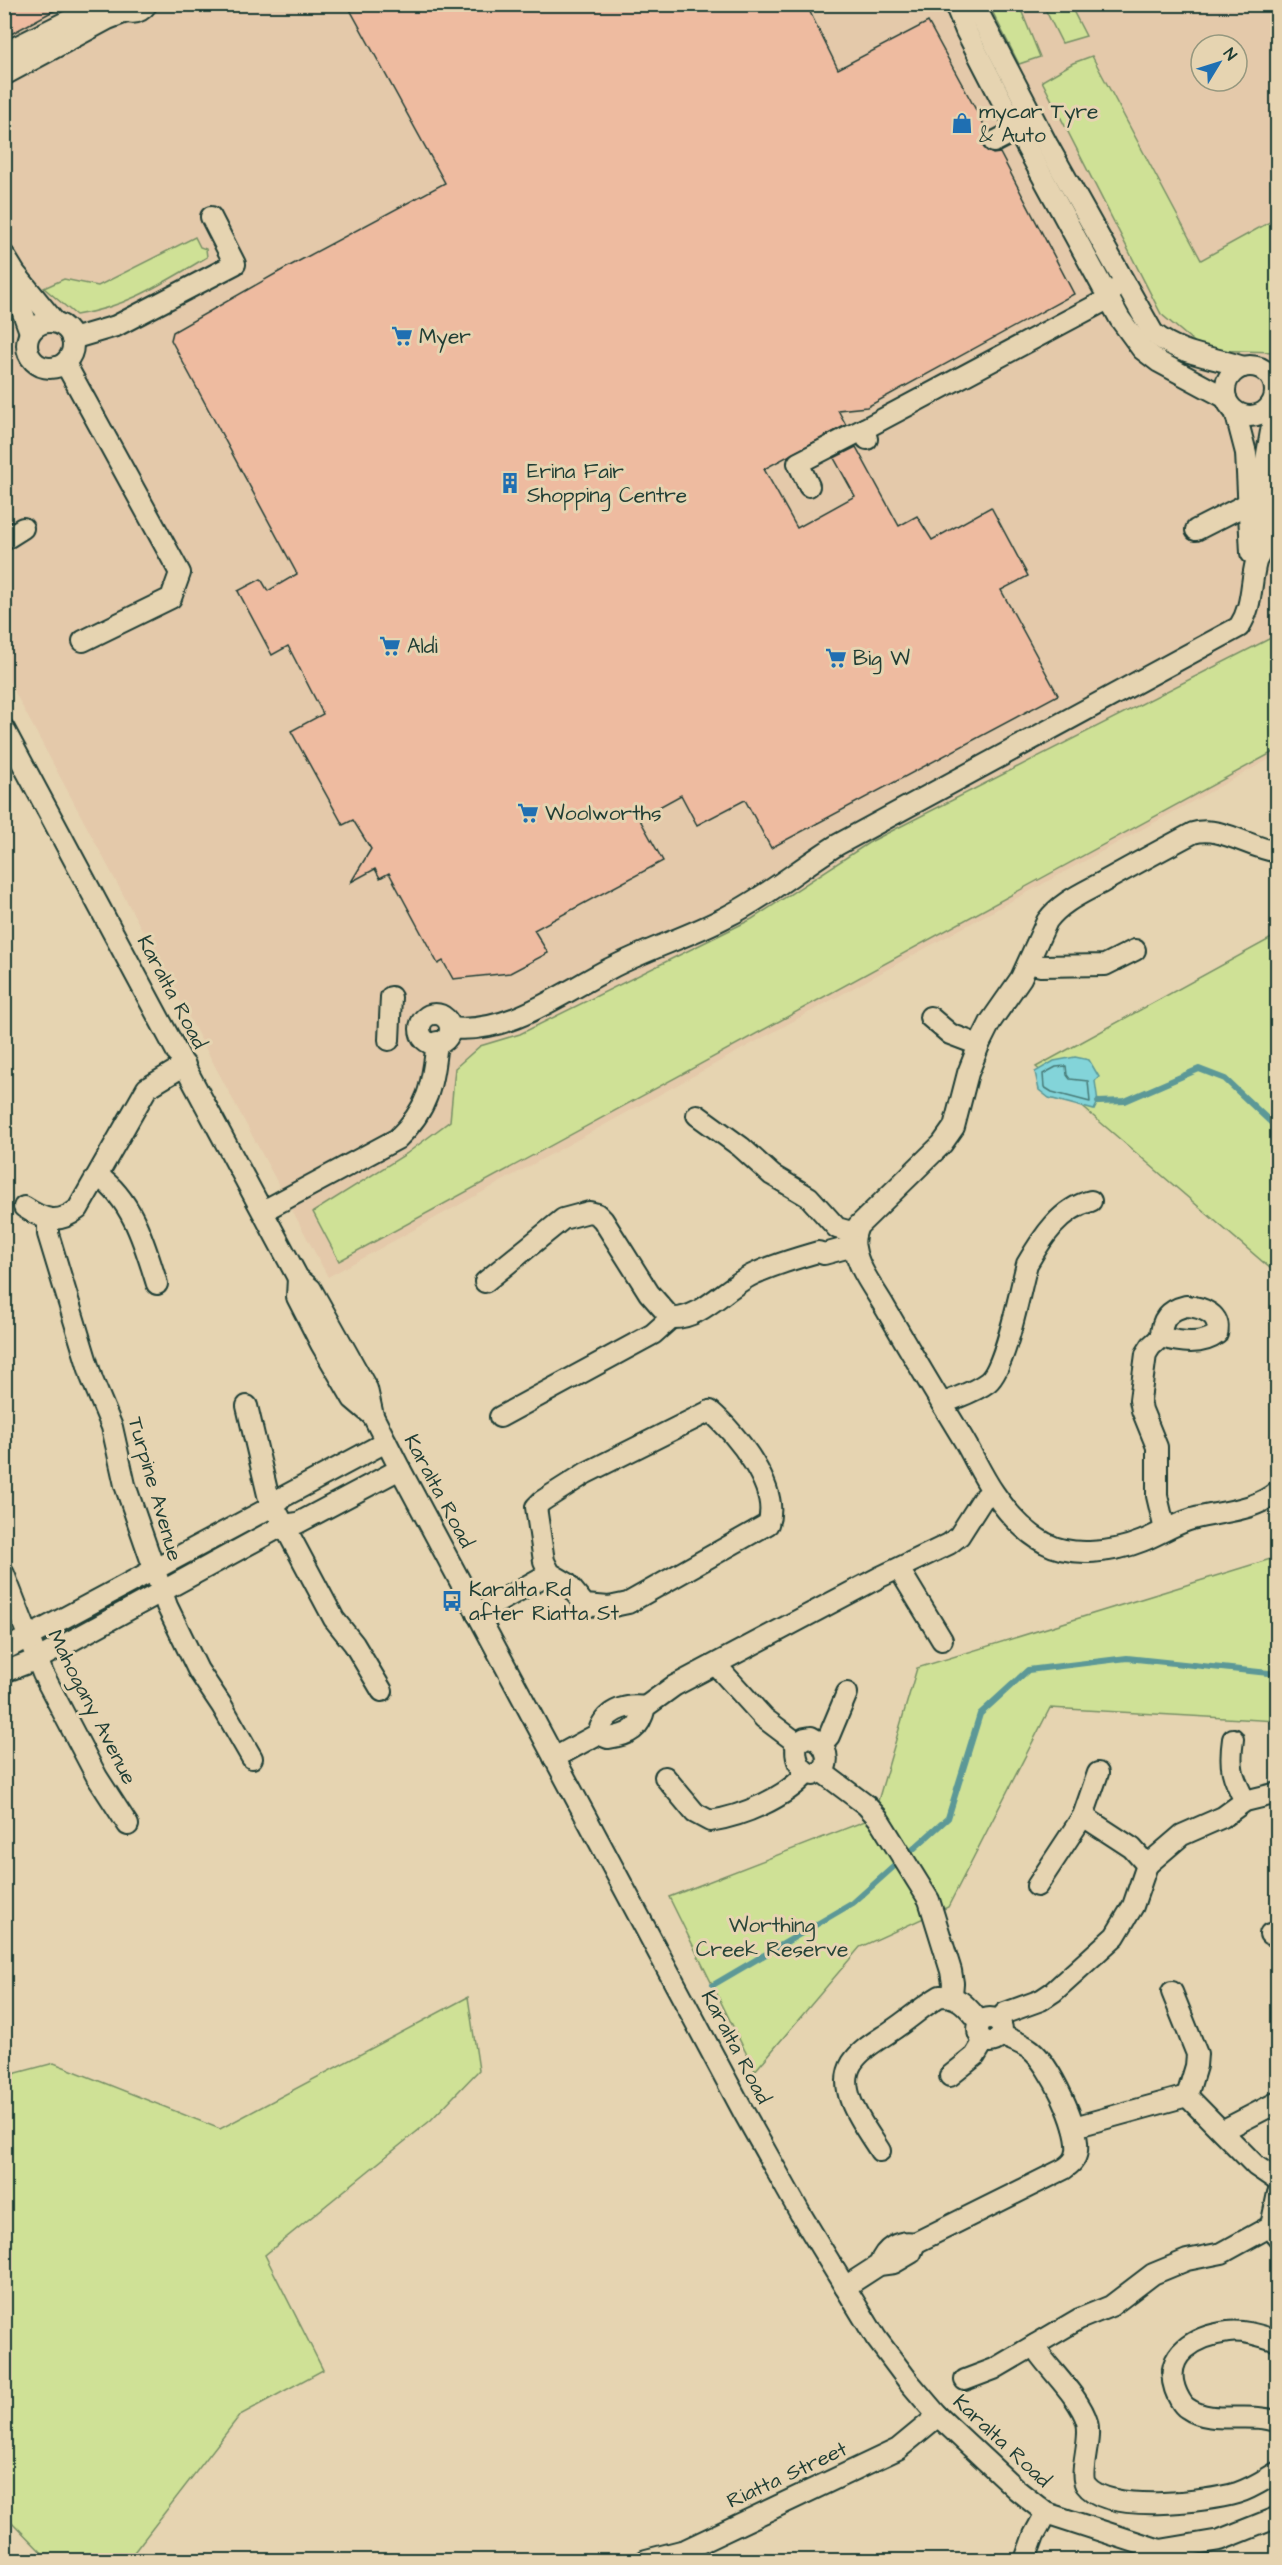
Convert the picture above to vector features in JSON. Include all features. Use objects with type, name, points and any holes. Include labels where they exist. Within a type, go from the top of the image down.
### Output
[{"type":"street","points":[[4,53],[102,4]]},
{"type":"street","points":[[955,4],[1017,130],[1108,299],[1142,349],[1159,362],[1230,405],[1241,415],[1256,416],[1273,404]]},
{"type":"street","points":[[263,1211],[397,1139],[414,1123],[424,1106],[429,1091],[443,1035],[494,1025],[519,1017],[629,959],[684,938],[728,916],[779,885],[837,845],[1239,627],[1248,610],[1257,560],[1262,555],[1264,471],[1273,420],[1274,386],[1271,378],[1260,366],[1185,352],[1167,345],[1153,333],[974,4]]},
{"type":"street","points":[[4,75],[108,18],[137,12]]},
{"type":"street","points":[[994,142],[1017,130],[1022,122],[1022,95]]},
{"type":"street","points":[[72,339],[116,326],[235,264],[211,217]]},
{"type":"street","points":[[4,255],[15,273],[54,321],[63,326],[72,339],[72,352],[65,363],[51,368],[37,365],[32,360],[27,349],[30,332],[22,310],[15,273]]},
{"type":"street","points":[[809,486],[798,463],[865,434],[1108,299],[1120,276]]},
{"type":"street","points":[[1108,299],[1136,305]]},
{"type":"street","points":[[30,332],[42,322],[54,321]]},
{"type":"street","points":[[65,363],[180,573],[171,598],[83,641]]},
{"type":"street","points":[[1257,560],[1251,553],[1250,544],[1246,453],[1225,391],[1230,376],[1260,366]]},
{"type":"street","points":[[1196,530],[1249,503]]},
{"type":"street","points":[[4,540],[23,528]]},
{"type":"street","name":"Karalta Road","points":[[4,729],[298,1278],[310,1289],[367,1389],[373,1416],[400,1469],[743,2111],[845,2287],[876,2338],[938,2416],[1017,2490],[1046,2513],[1028,2548],[1025,2560]]},
{"type":"street","points":[[485,1282],[563,1219],[590,1212],[603,1220],[650,1293],[671,1318],[684,1319],[698,1312],[726,1290],[754,1273],[818,1252],[824,1254],[849,1236],[942,1144],[954,1127],[968,1073],[979,1045],[991,1021],[1029,963],[1047,921],[1053,913],[1067,902],[1193,833],[1203,830],[1217,832],[1261,850],[1278,852]]},
{"type":"street","points":[[1029,963],[1041,966],[1105,965],[1135,950]]},
{"type":"street","points":[[389,1040],[390,997]]},
{"type":"street","points":[[930,1017],[950,1034],[979,1045]]},
{"type":"street","points":[[24,1207],[48,1220],[59,1220],[78,1209],[147,1088],[185,1065]]},
{"type":"street","points":[[697,1115],[741,1147],[772,1175],[809,1197],[849,1236],[861,1267],[992,1491],[1011,1515],[1032,1535],[1047,1545],[1063,1551],[1080,1552],[1128,1546],[1192,1519],[1251,1506],[1269,1499],[1278,1491]]},
{"type":"street","points":[[98,1176],[107,1182],[124,1203],[144,1243],[157,1284]]},
{"type":"street","points":[[942,1404],[975,1390],[988,1382],[995,1374],[1003,1354],[1027,1264],[1066,1212],[1078,1204],[1091,1201]]},
{"type":"street","name":"Turpine Avenue","points":[[48,1220],[48,1233],[92,1379],[112,1427],[125,1485],[154,1571],[192,1660],[252,1758]]},
{"type":"street","points":[[500,1417],[653,1334],[671,1318]]},
{"type":"street","points":[[1161,1337],[1150,1346],[1146,1354],[1140,1400],[1157,1447],[1158,1503],[1165,1530]]},
{"type":"street","points":[[246,1406],[268,1495],[273,1506],[334,1619],[354,1644],[382,1691]]},
{"type":"street","points":[[710,1411],[739,1441],[768,1491],[771,1515],[768,1524],[628,1603],[609,1607],[585,1605],[567,1583],[550,1573],[542,1554],[536,1507],[586,1473],[703,1413],[710,1411]]},
{"type":"street","points":[[4,1650],[154,1571],[273,1506],[283,1497],[386,1442]]},
{"type":"street","points":[[4,1672],[38,1659],[284,1525],[298,1523],[400,1469]]},
{"type":"street","points":[[554,1758],[598,1734],[608,1738],[632,1731],[642,1721],[645,1707],[674,1686],[932,1553],[958,1536],[982,1500],[992,1491]]},
{"type":"street","points":[[898,1569],[942,1640]]},
{"type":"street","points":[[477,1614],[550,1573]]},
{"type":"street","name":"Mahogany Avenue","points":[[4,1575],[38,1659],[97,1777],[128,1825]]},
{"type":"street","points":[[716,1665],[764,1718],[797,1743],[798,1761],[866,1805],[878,1818],[929,1900],[933,1920],[951,1971],[952,1995],[991,2030],[1022,2045],[1037,2057],[1066,2107],[1074,2127],[1077,2153],[1073,2162],[1064,2169],[915,2242],[911,2253],[894,2263],[879,2265],[845,2287]]},
{"type":"street","points":[[822,1744],[829,1736],[847,1693]]},
{"type":"street","points":[[665,1777],[696,1813],[710,1821],[769,1801],[815,1772],[827,1761],[822,1744],[811,1737],[797,1743]]},
{"type":"street","points":[[1233,1739],[1230,1762],[1232,1777],[1245,1801]]},
{"type":"street","points":[[1037,1886],[1083,1816],[1098,1773]]},
{"type":"street","points":[[950,2076],[975,2056],[1005,2013],[1041,2000],[1053,1992],[1115,1936],[1133,1906],[1147,1865],[1182,1835],[1223,1817],[1245,1801],[1278,1793]]},
{"type":"street","points":[[1083,1816],[1132,1848],[1147,1865]]},
{"type":"street","points":[[1172,1992],[1197,2054],[1196,2066],[1187,2096]]},
{"type":"street","points":[[880,2151],[850,2098],[847,2085],[852,2063],[867,2048],[928,2004],[940,1996],[952,1995]]},
{"type":"street","points":[[1074,2127],[1187,2096]]},
{"type":"street","points":[[1187,2096],[1256,2166],[1278,2181]]},
{"type":"street","points":[[1222,2131],[1278,2102]]},
{"type":"street","points":[[965,2380],[994,2369],[1078,2319],[1111,2306],[1154,2274],[1187,2260],[1222,2253],[1274,2231],[1278,2193]]},
{"type":"street","points":[[1278,2341],[1246,2333],[1227,2332],[1185,2349],[1174,2359],[1170,2376],[1176,2394],[1186,2408],[1202,2415],[1260,2418],[1278,2422]]},
{"type":"street","points":[[1035,2345],[1085,2415],[1089,2442],[1083,2476],[1086,2484],[1094,2492],[1130,2502],[1169,2505],[1238,2493],[1278,2472]]},
{"type":"street","name":"Riatta Street","points":[[646,2560],[687,2555],[898,2450],[938,2416]]},
{"type":"street","points":[[1046,2513],[1160,2550],[1220,2540],[1278,2517]]},
{"type":"shaded area","name":"Erina Fair Shopping Centre","points":[[4,5],[1277,5],[1277,755],[328,1277],[5,674]]},
{"type":"green space","points":[[989,5],[1019,5],[1040,57],[1019,64]]},
{"type":"green space","points":[[1043,5],[1070,5],[1086,36],[1062,43]]},
{"type":"green space","points":[[1092,56],[1201,260],[1277,218],[1277,352],[1204,350],[1161,314],[1042,81],[1073,63]]},
{"type":"green space","points":[[195,237],[200,247],[206,249],[207,257],[144,293],[112,306],[76,315],[44,288],[64,279],[98,286]]},
{"type":"green space","points":[[4,289],[12,304],[14,319],[5,321]]},
{"type":"green space","points":[[1277,506],[1277,750],[339,1261],[313,1212],[406,1154],[450,1121],[455,1068],[480,1046],[520,1034],[752,919],[870,842],[1271,638]]},
{"type":"green space","points":[[1277,935],[1277,1274],[1036,1067]]},
{"type":"green space","name":"Worthing Creek Reserve","points":[[1277,1557],[1277,1721],[1050,1708],[948,1907],[860,1947],[755,2071],[669,1897],[873,1818],[917,1668]]},
{"type":"green space","points":[[468,1997],[479,2070],[431,2120],[265,2255],[323,2370],[240,2415],[128,2560],[49,2560],[5,2515],[5,2076],[54,2063],[220,2129]]},
{"type":"water","points":[[1075,1057],[1089,1060],[1099,1077],[1095,1081],[1098,1102],[1094,1110],[1049,1098],[1039,1090],[1035,1072],[1054,1061]]},
{"type":"building","points":[[4,4],[66,4],[11,34],[4,22]]},
{"type":"building","name":"Erina Fair Shopping Centre","points":[[347,4],[806,4],[838,69],[928,22],[988,132],[982,141],[984,148],[993,154],[1000,153],[1074,294],[867,407],[838,410],[846,425],[764,469],[797,528],[855,496],[834,458],[856,447],[899,526],[917,516],[932,540],[991,507],[1028,576],[1001,590],[1058,695],[771,848],[745,800],[697,825],[681,795],[639,818],[663,861],[534,930],[548,953],[510,973],[453,979],[443,961],[438,964],[389,873],[380,878],[375,869],[351,882],[371,849],[353,820],[343,825],[291,731],[323,714],[288,646],[272,655],[238,591],[261,579],[268,591],[297,574],[171,340],[173,332],[284,269],[445,183]]},
{"type":"waterway","points":[[1098,1102],[1125,1101],[1199,1069],[1225,1079],[1278,1129]]},
{"type":"waterway","points":[[713,1985],[853,1903],[948,1818],[980,1714],[1028,1670],[1127,1658],[1278,1674]]},
{"type":"place","name":"mycar Tyre & Auto","points":[[962,123]]},
{"type":"place","name":"Myer","points":[[402,336]]},
{"type":"place","name":"Erina Fair Shopping Centre","points":[[510,483]]},
{"type":"place","name":"Aldi","points":[[390,646]]},
{"type":"place","name":"Big W","points":[[836,658]]},
{"type":"place","name":"Woolworths","points":[[528,813]]},
{"type":"place","name":"Karalta Rd after Riatta St","points":[[452,1601]]}]
